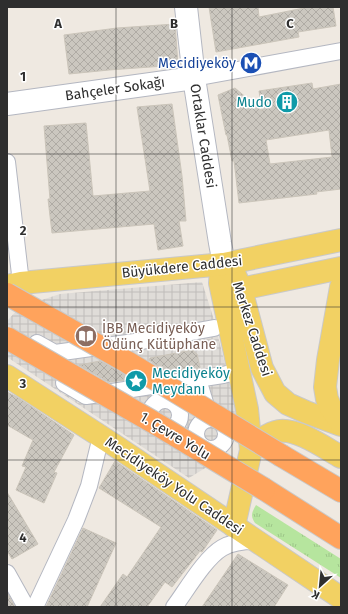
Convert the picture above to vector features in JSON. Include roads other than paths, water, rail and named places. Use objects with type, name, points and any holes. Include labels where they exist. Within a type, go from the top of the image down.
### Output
[{"type":"highway","points":[[11,285],[127,362],[341,491]]},
{"type":"highway","name":"1. Çevre Yolu","points":[[7,338],[158,425],[264,489],[341,538]]},
{"type":"main road","name":"Ortaklar Caddesi","points":[[186,7],[194,78],[224,264]]},
{"type":"main road","name":"Bahçeler Sokağı","points":[[7,104],[194,78]]},
{"type":"main road","name":"Büyükdere Caddesi","points":[[11,285],[224,264],[341,240]]},
{"type":"main road","name":"Merkez Caddesi","points":[[224,264],[235,275],[241,289],[262,368],[275,393],[288,404],[341,424]]},
{"type":"main road","points":[[224,264],[221,270],[220,283],[249,421],[252,450],[234,526]]},
{"type":"main road","name":"Büyükdere Caddesi","points":[[241,289],[341,268]]},
{"type":"main road","points":[[7,308],[11,285]]},
{"type":"main road","points":[[341,287],[328,360],[325,387],[327,399],[341,424]]},
{"type":"main road","name":"Mecidiyeköy Yolu Caddesi","points":[[7,376],[101,436],[341,598]]},
{"type":"main road","points":[[252,450],[266,437],[278,431],[287,431],[298,433],[341,457]]},
{"type":"street","name":"Bahçeler Sokağı","points":[[194,78],[341,51]]},
{"type":"street","points":[[7,162],[11,285]]},
{"type":"street","points":[[7,327],[55,353],[142,341],[214,328]]},
{"type":"street","points":[[55,353],[50,367],[64,383],[86,396],[223,375],[239,371]]},
{"type":"street","points":[[198,379],[210,419]]},
{"type":"street","points":[[122,390],[153,406]]},
{"type":"street","points":[[35,607],[76,520],[89,486],[101,436]]},
{"type":"street","points":[[174,607],[205,564],[221,548],[241,541],[255,541]]},
{"type":"street","points":[[7,573],[26,607]]},
{"type":"place","name":"Mecidiyeköy","points":[[251,63]]},
{"type":"place","name":"Mudo","points":[[287,102]]},
{"type":"place","name":"İBB Mecidiyeköy Ödünç Kütüphane","points":[[86,336]]},
{"type":"place","name":"Mecidiyeköy Meydanı","points":[[136,381]]}]
